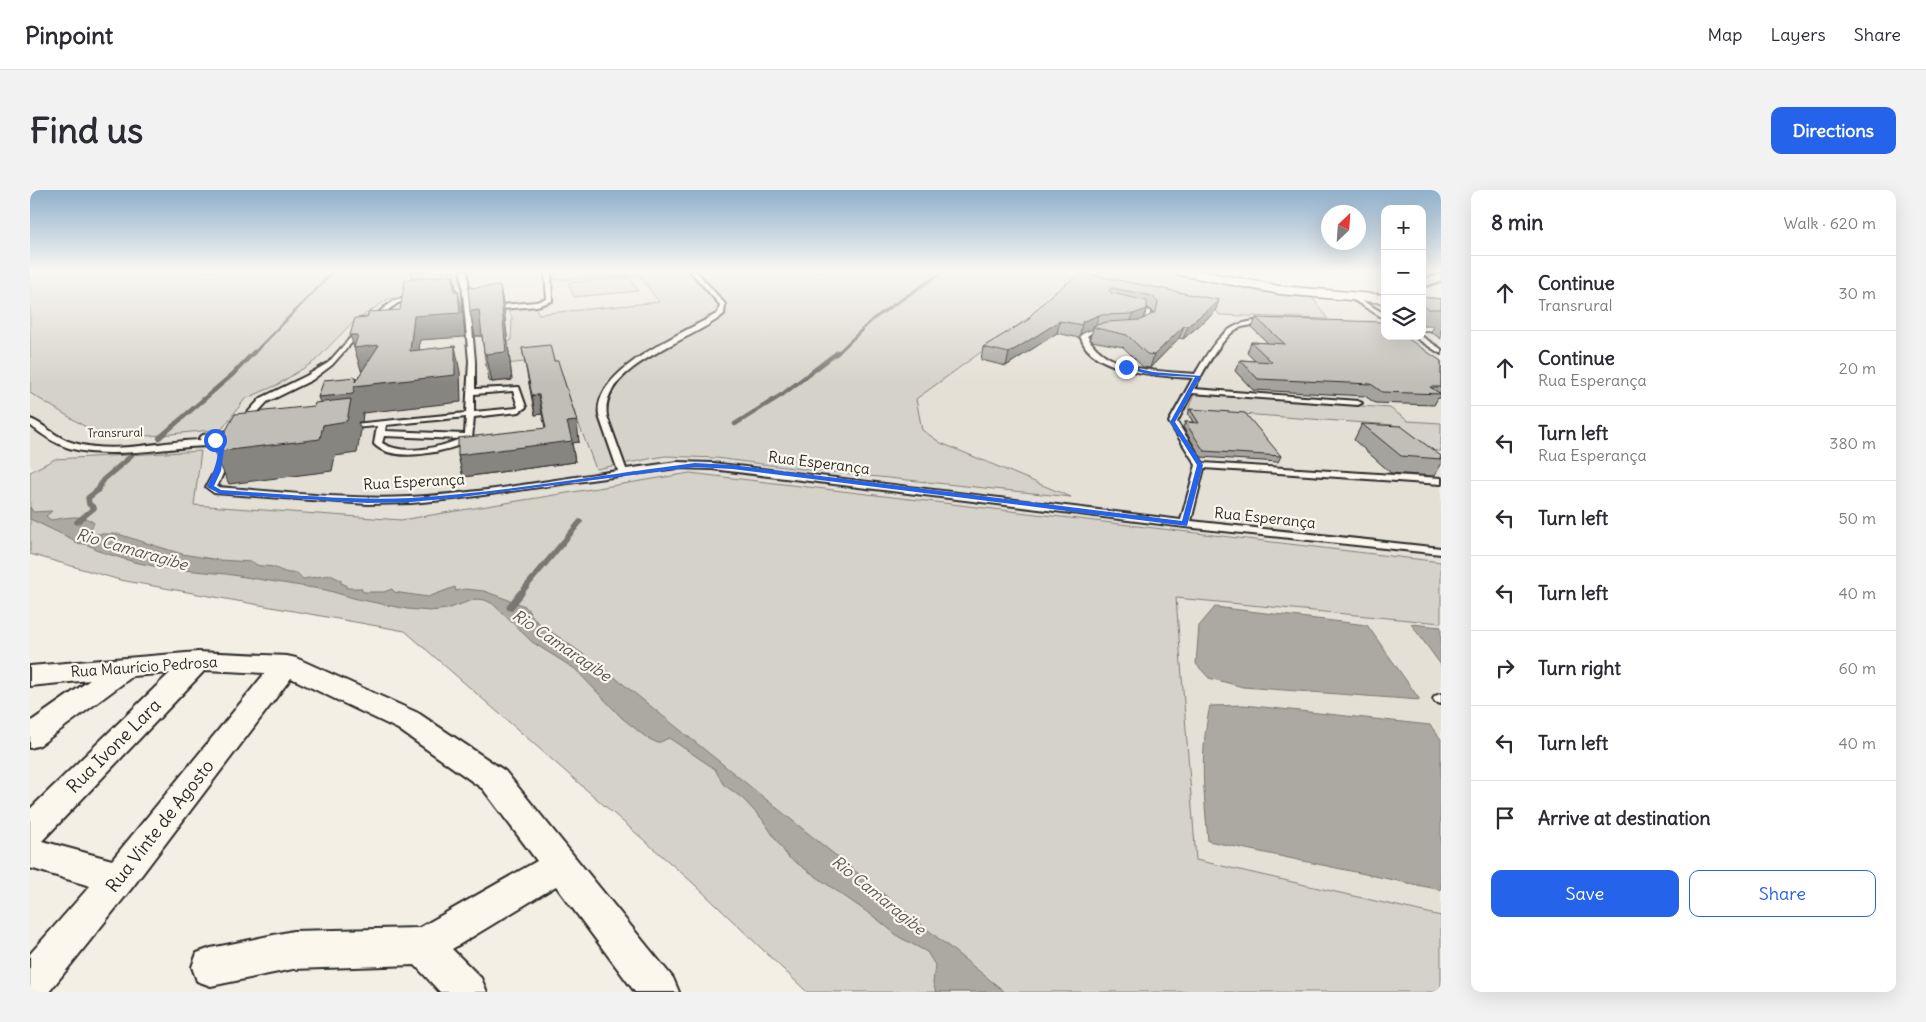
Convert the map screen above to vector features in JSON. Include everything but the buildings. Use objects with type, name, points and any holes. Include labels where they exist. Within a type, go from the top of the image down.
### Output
[{"type":"street","name":"Rua Maurício Pedrosa","points":[[30,676],[198,661],[288,665]]},
{"type":"street","name":"Rua Ivone Lara","points":[[30,831],[198,661]]},
{"type":"street","points":[[288,665],[408,721],[494,780],[660,992]]},
{"type":"street","name":"Rua Vinte de Agosto","points":[[30,984],[120,878],[288,665]]},
{"type":"street","points":[[30,737],[127,667]]},
{"type":"street","points":[[30,853],[120,878]]},
{"type":"street","points":[[211,967],[293,950],[423,946],[561,865]]},
{"type":"street","points":[[423,946],[467,992]]},
{"type":"lane","points":[[218,471],[234,437],[264,400],[309,378],[330,364],[353,338],[387,308]]},
{"type":"lane","points":[[484,309],[490,308]]},
{"type":"lane","points":[[623,473],[602,411],[607,393],[617,378],[637,363],[721,314],[722,308]]},
{"type":"lane","points":[[1134,331],[1147,324],[1149,314],[1146,310],[1138,308]]},
{"type":"lane","points":[[1370,308],[1381,315]]},
{"type":"lane","points":[[470,437],[472,361],[467,310],[476,309]]},
{"type":"lane","points":[[1185,524],[1200,465],[1172,422],[1226,334],[1233,328],[1243,324],[1279,323]]},
{"type":"lane","points":[[1375,324],[1381,324]]},
{"type":"lane","points":[[1426,328],[1441,329]]},
{"type":"lane","points":[[1116,329],[1092,329],[1083,336],[1085,344],[1094,352],[1126,367],[1153,373],[1199,376]]},
{"type":"lane","points":[[1422,340],[1441,352]]},
{"type":"lane","points":[[337,428],[519,410],[522,407],[516,390],[471,392]]},
{"type":"lane","points":[[1190,390],[1358,403]]},
{"type":"lane","name":"Transrural","points":[[30,421],[56,439],[72,445],[100,449],[234,437]]},
{"type":"lane","points":[[382,423],[378,444],[382,449],[399,453],[455,445],[470,437]]},
{"type":"lane","points":[[380,433],[470,437]]},
{"type":"lane","points":[[218,471],[220,443],[215,440],[217,437],[234,437]]},
{"type":"lane","name":"Transrural","points":[[177,443],[220,443]]},
{"type":"lane","points":[[1200,465],[1441,481]]},
{"type":"lane","name":"Rua Esperança","points":[[218,471],[210,487],[220,492],[368,501],[454,496],[677,466],[732,467],[1185,524],[1441,551]]},
{"type":"shaded area","points":[[30,308],[1381,308],[1381,340],[1426,340],[1426,308],[1441,308],[1441,992],[548,618],[52,486],[30,466]]},
{"type":"shaded area","points":[[30,308],[374,308],[351,324],[315,361],[277,385],[245,399],[222,429],[151,436],[94,432],[30,393]]},
{"type":"shaded area","points":[[536,308],[539,314],[595,308],[1041,308],[916,399],[922,430],[941,443],[1071,497],[792,468],[716,458],[665,456],[596,469],[554,359],[485,366],[486,343],[511,341],[512,317],[508,310]]},
{"type":"shaded area","points":[[1208,308],[1320,308],[1328,319],[1219,315],[1216,310]]},
{"type":"shaded area","points":[[1194,394],[1390,408],[1408,421],[1441,423],[1441,451],[1434,451],[1393,425],[1188,410]]},
{"type":"shaded area","points":[[201,451],[194,505],[401,520],[690,473],[1441,562],[1441,623],[1176,598],[1196,860],[1441,916],[1441,992],[807,992],[693,883],[405,631],[120,580],[30,554],[30,472],[55,459]]},
{"type":"water","name":"Rio Camaragibe","points":[[30,507],[33,512],[52,511],[46,516],[51,520],[79,517],[89,520],[94,523],[91,529],[92,534],[118,534],[182,554],[219,560],[253,562],[287,573],[297,573],[303,579],[330,575],[341,580],[341,583],[346,585],[346,588],[361,588],[363,592],[384,592],[392,589],[394,592],[428,597],[455,587],[456,591],[465,589],[484,591],[525,606],[536,621],[607,671],[1005,992],[936,992],[933,983],[935,965],[927,952],[899,937],[877,919],[788,857],[762,819],[742,798],[723,784],[715,769],[669,738],[658,743],[647,738],[622,718],[575,669],[532,642],[493,604],[485,600],[476,599],[447,609],[430,611],[407,609],[357,599],[326,590],[226,574],[163,568],[134,562],[95,550],[95,548],[85,544],[75,543],[74,540],[30,519]]},
{"type":"water","points":[[1215,607],[1367,625],[1420,700],[1243,687],[1209,678],[1196,664],[1199,626]]},
{"type":"water","points":[[1411,624],[1441,627],[1441,665]]},
{"type":"water","points":[[1244,705],[1430,725],[1441,739],[1441,890],[1208,841],[1203,757],[1210,706]]},
{"type":"waterway","points":[[253,354],[297,308]]},
{"type":"waterway","points":[[837,354],[873,319],[889,308]]},
{"type":"waterway","points":[[159,438],[233,374],[254,352]]},
{"type":"waterway","points":[[735,424],[783,394],[838,352]]},
{"type":"waterway","points":[[129,458],[132,455]]},
{"type":"waterway","points":[[77,522],[94,508],[89,504],[88,498],[98,490],[103,480],[129,458]]},
{"type":"waterway","points":[[520,594],[580,522]]},
{"type":"waterway","points":[[510,607],[521,593]]},
{"type":"route","points":[[215,440],[218,443],[222,443],[222,448],[218,471],[210,487],[220,492],[368,501],[411,500],[695,465],[732,467],[1185,524],[1196,487],[1200,465],[1172,422],[1199,376],[1153,373],[1126,367]]}]
